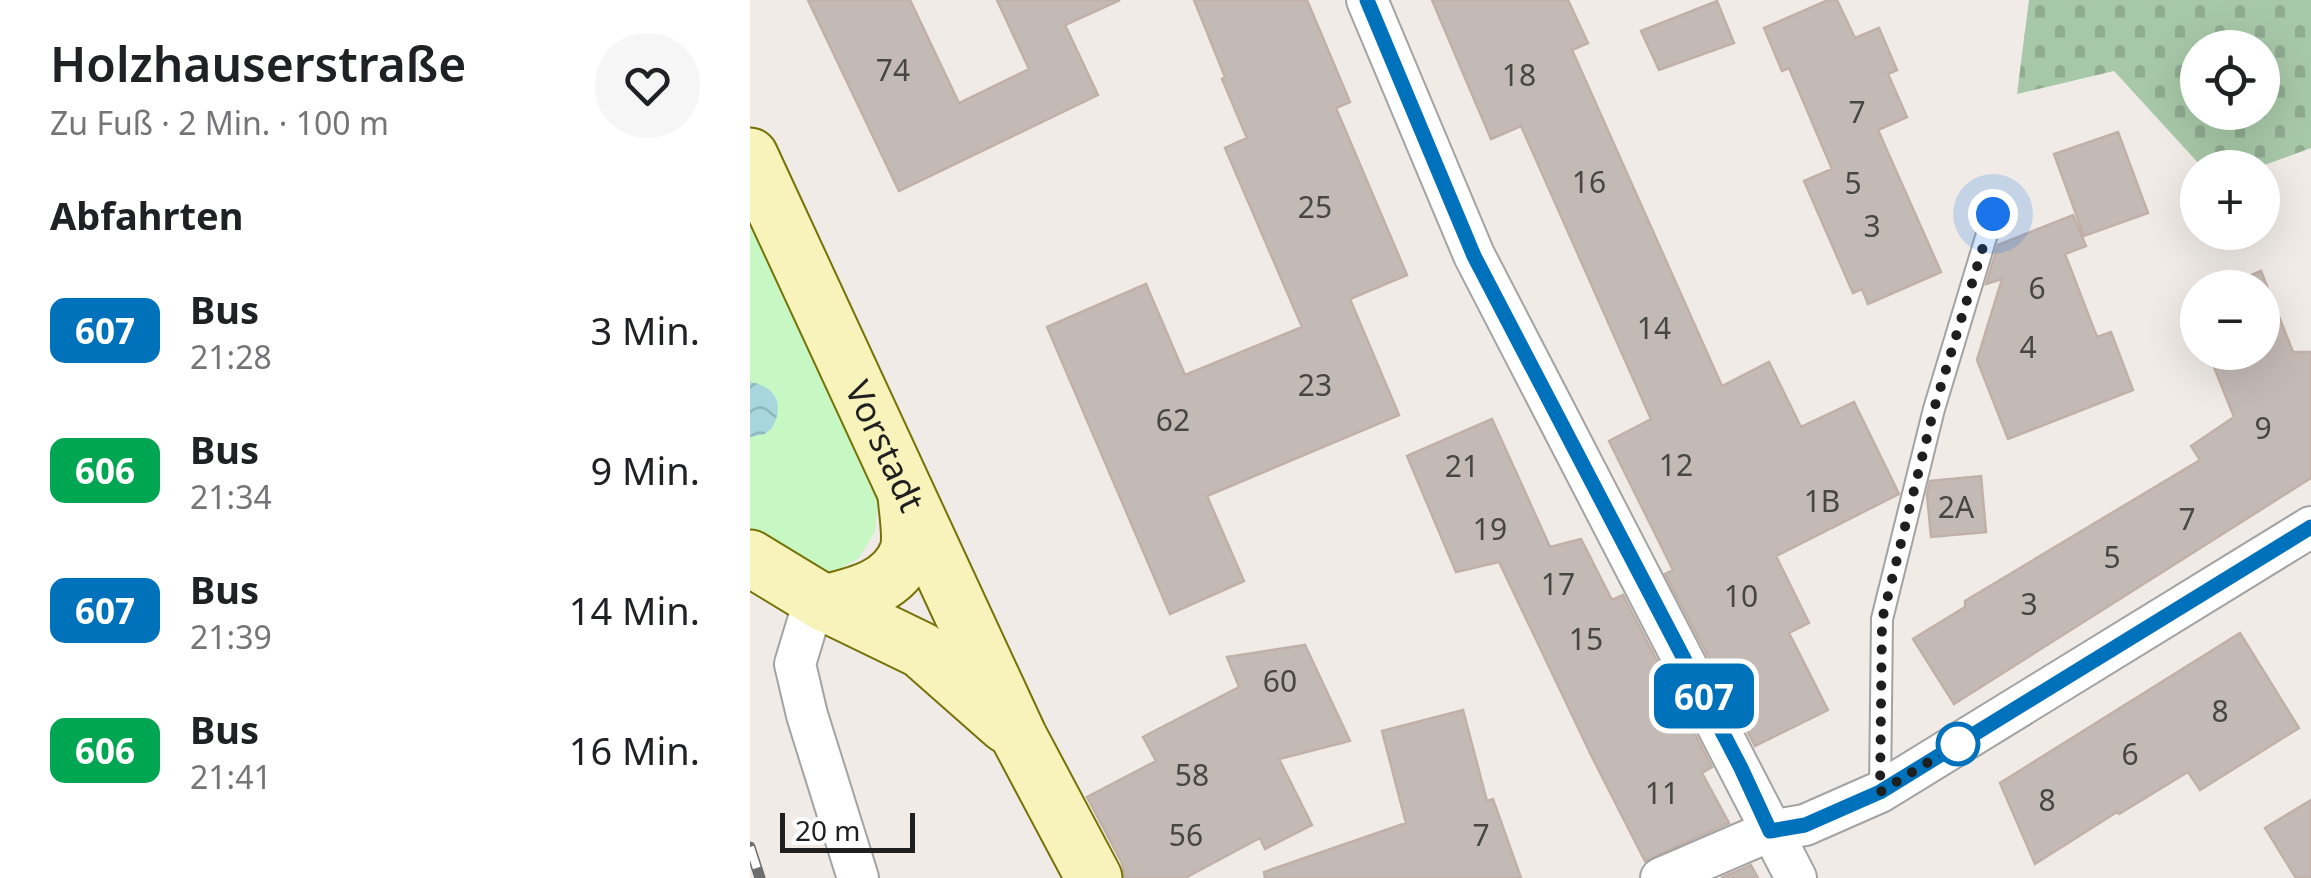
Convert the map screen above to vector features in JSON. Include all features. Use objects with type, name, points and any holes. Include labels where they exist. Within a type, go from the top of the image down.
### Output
[{"type":"main road","name":"Vorstadt","points":[[750,156],[1019,737],[1094,878]]},
{"type":"main road","points":[[824,603],[886,582],[908,550],[906,487]]},
{"type":"main road","name":"Vorstadt","points":[[750,558],[824,603],[922,650],[1019,737]]},
{"type":"street","points":[[1368,0],[1474,256],[1796,878]]},
{"type":"street","points":[[1660,878],[1770,831],[1805,825],[1880,792],[2303,538]]},
{"type":"street","points":[[824,603],[808,622],[795,664],[858,878]]},
{"type":"lane","points":[[1880,792],[1882,620],[1934,409],[1993,214]]},
{"type":"green space","points":[[2029,0],[2311,0],[2311,148],[2280,159],[2280,150],[2186,150],[2114,71],[2017,94]]},
{"type":"green space","points":[[750,182],[879,493],[875,532],[858,559],[835,571],[816,573],[750,537]]},
{"type":"water","points":[[750,382],[772,392],[778,412],[772,428],[750,437]]},
{"type":"building","points":[[808,0],[910,0],[959,103],[1029,69],[997,0],[1120,0],[1065,25],[1098,95],[899,191]]},
{"type":"building","points":[[1194,0],[1307,0],[1350,102],[1336,108],[1407,275],[1350,299],[1399,415],[1207,496],[1244,581],[1170,614],[1047,327],[1146,284],[1185,375],[1302,327],[1225,148],[1247,138]]},
{"type":"building","points":[[1432,0],[1568,0],[1588,43],[1572,50],[1722,386],[1769,362],[1801,427],[1854,402],[1899,494],[1776,556],[1809,623],[1789,633],[1828,710],[1755,746],[1665,574],[1673,570],[1609,441],[1651,419],[1521,126],[1491,139]]},
{"type":"building","points":[[1828,0],[1837,0],[1855,38],[1879,28],[1897,70],[1888,74],[1907,117],[1878,130],[1941,272],[1868,304],[1862,289],[1853,293],[1804,181],[1832,169],[1789,68],[1782,71],[1764,28]]},
{"type":"building","points":[[1717,1],[1734,43],[1659,70],[1641,31]]},
{"type":"building","points":[[2118,132],[2148,213],[2084,236],[2054,154]]},
{"type":"building","points":[[2073,215],[2086,246],[2065,254],[2097,337],[2111,332],[2133,390],[2008,439],[1977,360],[2002,279],[1986,284],[1998,245]]},
{"type":"building","points":[[2280,319],[2293,352],[2311,352],[2311,478],[1954,704],[1913,639],[1965,607],[1965,601],[2200,460],[2191,446],[2234,417],[2215,370],[2280,370]]},
{"type":"building","points":[[1492,419],[1550,547],[1581,539],[1612,600],[1623,595],[1712,767],[1702,773],[1729,823],[1645,861],[1499,562],[1456,572],[1407,456]]},
{"type":"building","points":[[1981,476],[1986,532],[1931,537],[1927,494],[1930,481]]},
{"type":"building","points":[[2240,633],[2299,728],[2200,790],[2188,772],[2035,864],[2000,783]]},
{"type":"building","points":[[1305,645],[1350,741],[1279,759],[1312,825],[1265,849],[1260,838],[1185,878],[1125,878],[1122,863],[1087,797],[1156,761],[1143,737],[1239,687],[1227,657]]},
{"type":"building","points":[[1463,710],[1487,801],[1493,799],[1521,878],[1265,878],[1264,872],[1406,823],[1382,731]]},
{"type":"building","points":[[2311,800],[2311,878],[2296,878],[2265,828]]},
{"type":"building","points":[[1751,865],[1758,878],[1721,878]]},
{"type":"railway","points":[[750,847],[760,878]]},
{"type":"bus line","name":"607","points":[[1367,0],[1474,256],[1741,768],[1770,831],[1805,825],[1880,792],[2311,527]]},
{"type":"route","points":[[1958,744],[1880,792],[1882,620],[1934,409],[1993,214]]}]
